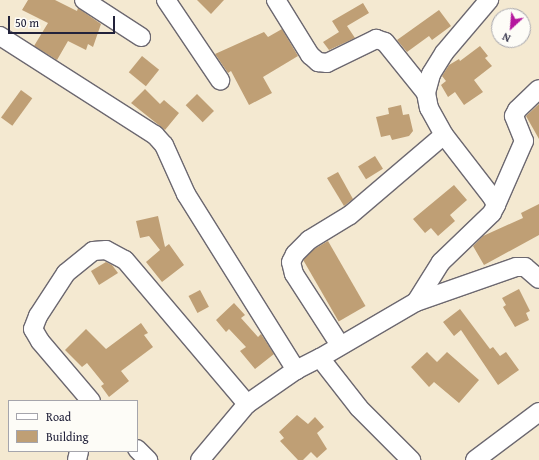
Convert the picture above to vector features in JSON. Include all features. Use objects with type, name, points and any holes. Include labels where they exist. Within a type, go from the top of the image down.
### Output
[{"type":"street","points":[[84,0],[141,37]]},
{"type":"street","points":[[166,0],[220,80]]},
{"type":"street","points":[[276,0],[310,55],[318,62],[327,63],[381,38],[426,93]]},
{"type":"street","points":[[489,0],[444,53],[431,74],[426,93],[429,108],[444,135],[496,204]]},
{"type":"street","points":[[0,36],[154,135],[164,145],[186,194],[296,370]]},
{"type":"street","points":[[416,302],[441,262],[492,213],[524,141],[514,116],[517,110],[539,90]]},
{"type":"street","points":[[340,345],[294,274],[291,262],[310,240],[350,215],[444,135]]},
{"type":"street","points":[[90,400],[40,341],[33,329],[38,316],[66,273],[93,251],[106,250],[125,260],[247,404]]},
{"type":"street","points":[[200,460],[247,404],[296,370],[320,358],[416,302],[516,267],[532,264],[539,279]]},
{"type":"street","points":[[320,358],[359,408],[411,460]]},
{"type":"street","points":[[476,460],[539,412]]},
{"type":"street","points":[[138,450],[148,460]]},
{"type":"building","points":[[28,0],[55,0],[77,11],[78,8],[101,24],[93,47],[88,44],[86,50],[68,41],[57,60],[34,46],[48,23],[22,10]]},
{"type":"building","points":[[197,0],[224,0],[211,14]]},
{"type":"building","points":[[363,3],[369,13],[347,26],[355,38],[329,50],[323,42],[339,32],[332,21]]},
{"type":"building","points":[[439,10],[451,26],[432,40],[429,36],[407,52],[397,40]]},
{"type":"building","points":[[282,29],[298,56],[263,77],[272,93],[249,105],[231,71],[228,73],[215,54],[264,32],[268,37]]},
{"type":"building","points":[[480,46],[488,56],[485,58],[492,66],[474,80],[483,92],[464,105],[455,92],[448,97],[441,85],[446,81],[442,76],[449,65],[459,59],[460,61]]},
{"type":"building","points":[[142,56],[159,70],[146,86],[129,72]]},
{"type":"building","points":[[145,89],[160,104],[164,100],[179,113],[165,130],[131,103]]},
{"type":"building","points":[[21,90],[32,98],[12,126],[1,118]]},
{"type":"building","points":[[197,94],[214,111],[203,122],[186,105]]},
{"type":"building","points":[[539,104],[539,139],[526,116]]},
{"type":"building","points":[[401,105],[403,115],[409,114],[413,131],[409,136],[392,140],[390,135],[381,137],[376,117],[389,114],[388,108]]},
{"type":"building","points":[[375,156],[383,169],[366,179],[358,167]]},
{"type":"building","points":[[338,172],[353,199],[344,206],[327,178]]},
{"type":"building","points":[[454,185],[467,200],[450,215],[455,221],[438,236],[431,228],[425,233],[413,219]]},
{"type":"building","points":[[539,204],[539,235],[484,265],[473,246],[483,236],[523,218],[521,213]]},
{"type":"building","points":[[158,216],[165,247],[169,244],[184,265],[162,282],[146,262],[160,250],[149,236],[140,238],[136,221]]},
{"type":"building","points":[[328,241],[366,306],[339,321],[301,256]]},
{"type":"building","points":[[106,262],[112,265],[118,273],[99,285],[91,271]]},
{"type":"building","points":[[519,289],[530,311],[526,313],[529,320],[515,327],[503,307],[506,305],[502,298]]},
{"type":"building","points":[[200,290],[209,307],[197,313],[189,296]]},
{"type":"building","points":[[234,303],[245,315],[241,318],[258,337],[261,334],[274,354],[255,369],[240,351],[246,347],[229,329],[226,332],[216,320]]},
{"type":"building","points":[[460,309],[490,349],[493,347],[500,356],[506,352],[519,370],[498,385],[461,330],[454,336],[443,322]]},
{"type":"building","points":[[141,323],[148,333],[144,335],[153,347],[121,371],[129,381],[109,397],[101,386],[104,384],[87,363],[82,367],[65,350],[86,329],[106,349]]},
{"type":"building","points":[[427,352],[437,362],[447,352],[479,380],[459,403],[434,382],[429,387],[411,367]]},
{"type":"building","points":[[297,415],[308,424],[315,417],[324,427],[317,433],[327,449],[317,458],[311,452],[303,460],[298,460],[280,441],[284,438],[279,432]]}]
